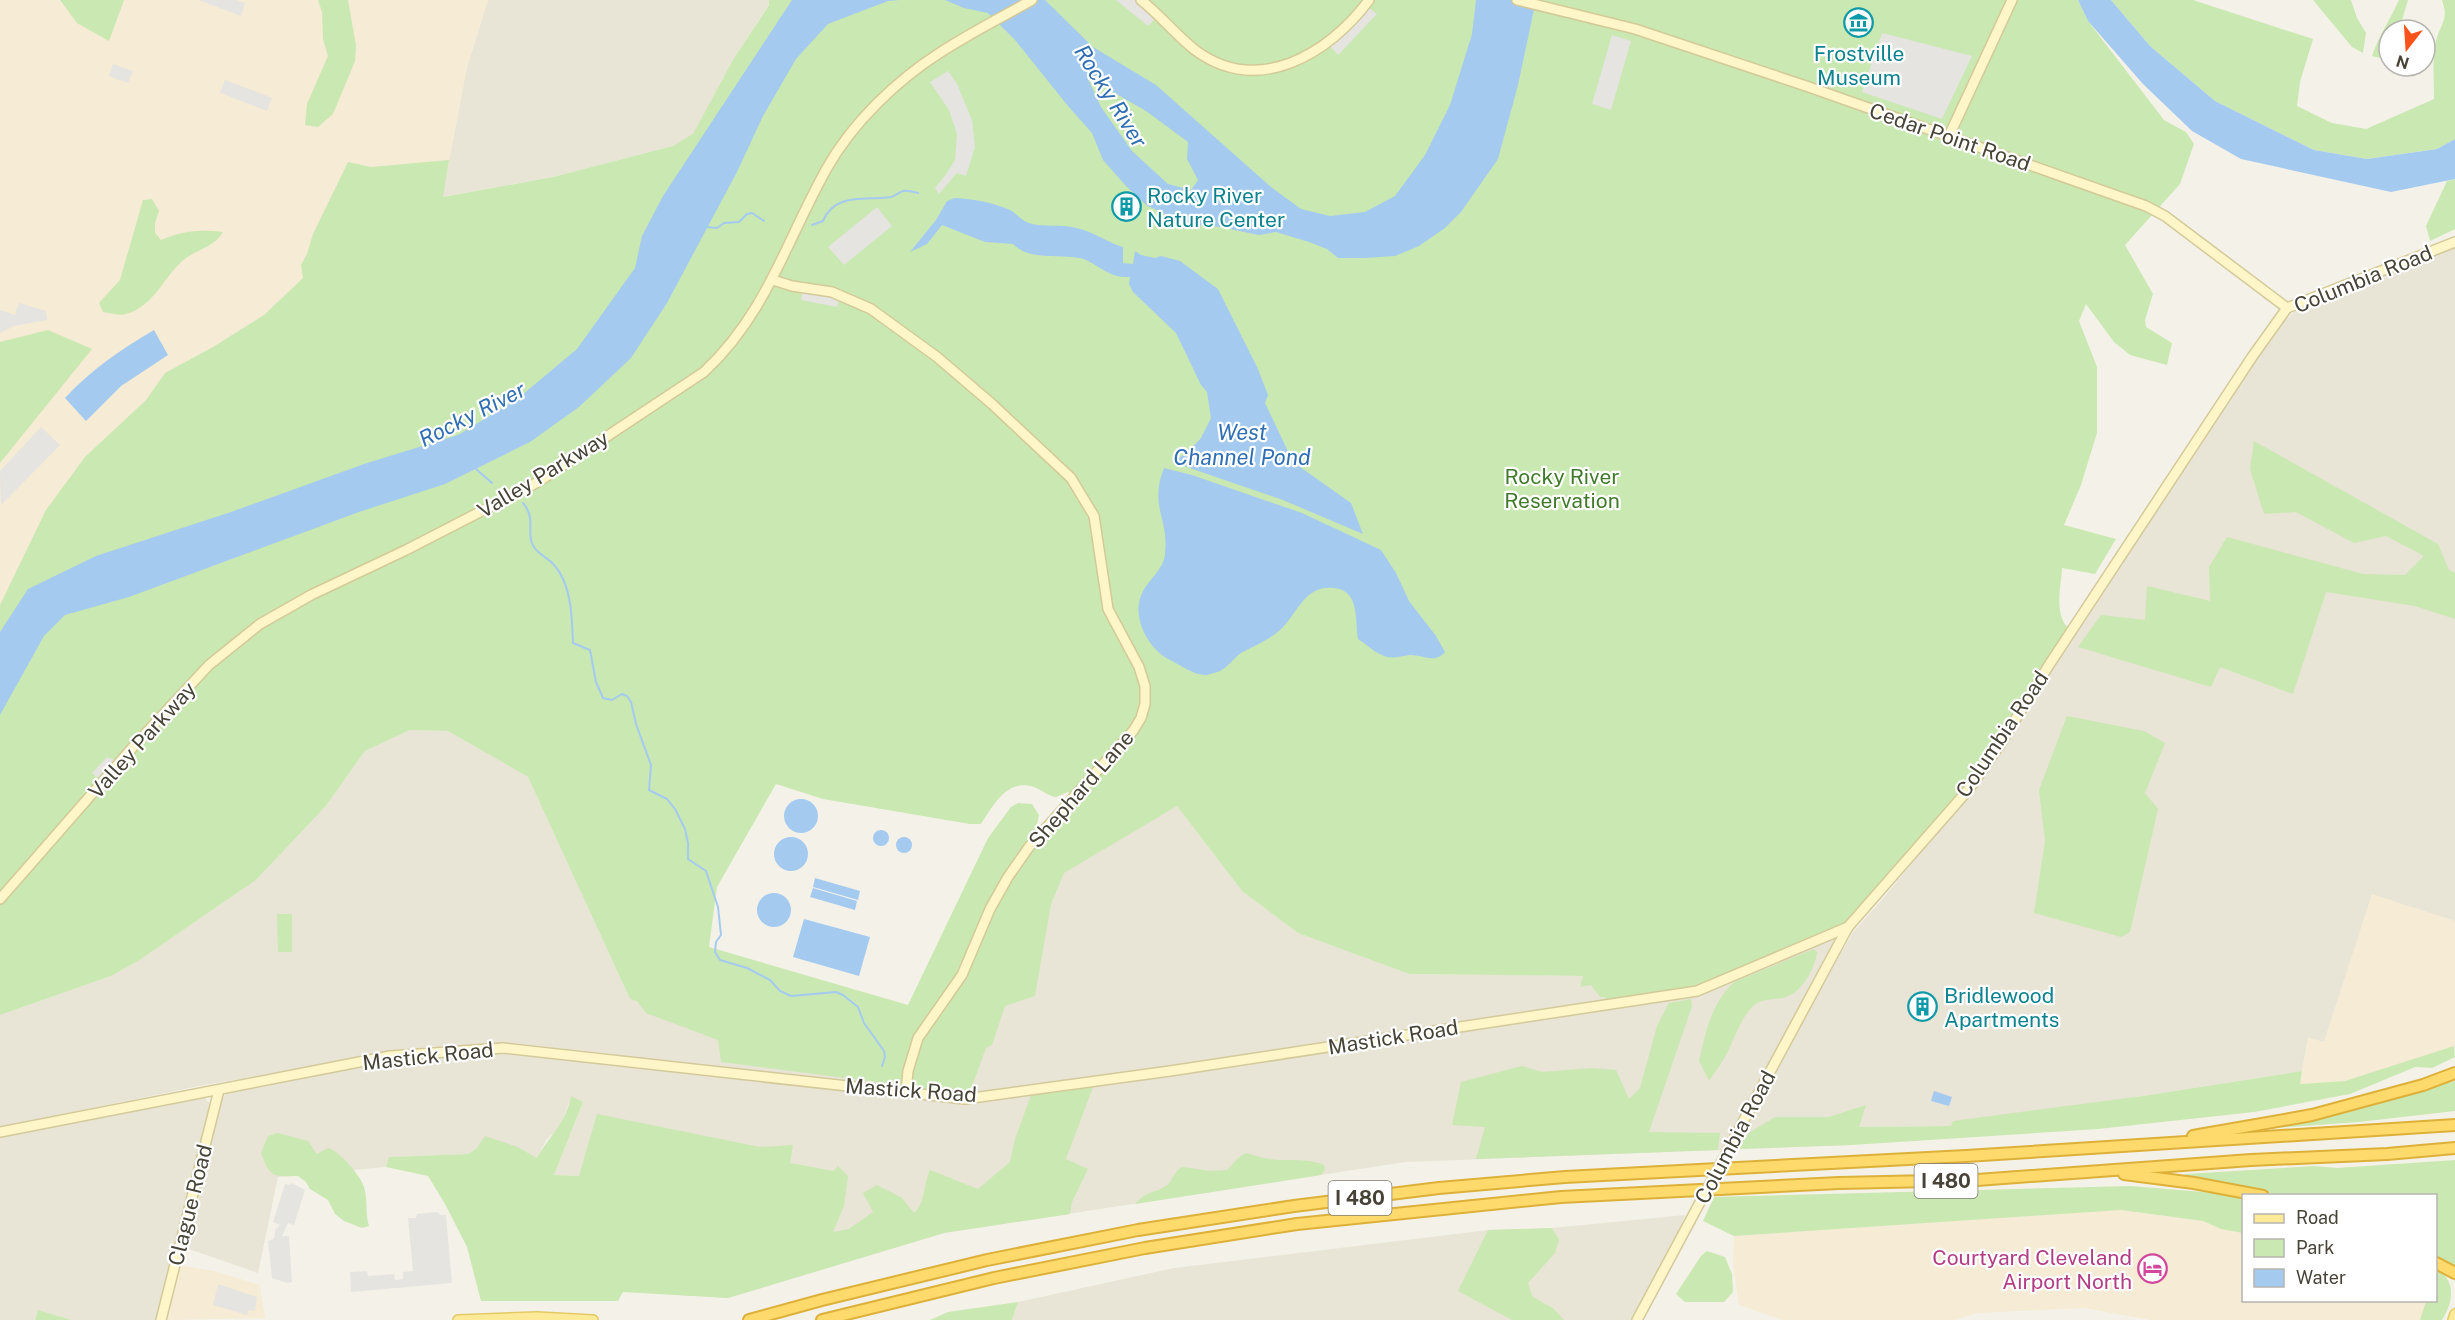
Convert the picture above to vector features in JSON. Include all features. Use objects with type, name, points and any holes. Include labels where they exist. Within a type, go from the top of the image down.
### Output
[{"type":"highway","points":[[2154,1143],[2312,1115],[2423,1085],[2455,1073]]},
{"type":"highway","name":"I 480","points":[[749,1320],[999,1258],[1138,1230],[1294,1206],[1439,1188],[1565,1177],[1966,1156],[2455,1125]]},
{"type":"highway","name":"I 480","points":[[822,1320],[994,1278],[1145,1248],[1297,1224],[1561,1197],[1977,1180],[2455,1148]]},
{"type":"highway","points":[[2101,1171],[2194,1183],[2253,1194]]},
{"type":"highway","points":[[2437,1264],[2455,1273]]},
{"type":"main road","points":[[2453,1320],[2455,1314]]},
{"type":"main road","points":[[458,1320],[537,1317],[593,1320]]},
{"type":"street","name":"Valley Parkway","points":[[0,899],[133,747],[209,665],[260,624],[311,595],[406,550],[538,482],[683,388],[721,356],[745,327],[773,280],[828,166],[877,105],[905,79],[940,52],[1032,0]]},
{"type":"street","points":[[1141,0],[1195,50],[1213,61],[1251,69],[1279,67],[1298,62],[1320,49],[1349,23],[1369,0]]},
{"type":"street","name":"Cedar Point Road","points":[[1517,0],[1635,29],[1949,136],[2156,211],[2287,308]]},
{"type":"street","points":[[1949,136],[2012,0]]},
{"type":"street","name":"Columbia Road","points":[[1640,1319],[1848,927],[1969,789],[2252,357],[2287,308],[2455,242]]},
{"type":"street","name":"Shephard Lane","points":[[773,280],[792,286],[832,292],[872,309],[937,357],[1071,478],[1094,516],[1102,586],[1108,609],[1139,668],[1145,686],[1145,704],[1141,718],[1133,730],[1029,848],[1008,878],[990,909],[962,975],[918,1038],[908,1071],[906,1092]]},
{"type":"street","name":"Mastick Road","points":[[0,1132],[390,1056],[503,1048],[965,1099],[1170,1071],[1697,991],[1848,927]]},
{"type":"street","name":"Clague Road","points":[[161,1320],[219,1090]]},
{"type":"shaded area","points":[[0,0],[488,0],[467,67],[442,197],[307,274],[264,315],[213,347],[165,373],[146,400],[85,457],[0,605]]},
{"type":"shaded area","points":[[198,0],[236,0],[245,3],[241,16]]},
{"type":"shaded area","points":[[488,0],[769,0],[769,4],[734,58],[693,135],[673,146],[553,177],[442,197],[467,67]]},
{"type":"shaded area","points":[[1116,0],[1141,0],[1158,15],[1148,26]]},
{"type":"shaded area","points":[[1365,5],[1377,14],[1338,55],[1327,43]]},
{"type":"shaded area","points":[[1882,33],[1972,56],[1942,119],[1862,92]]},
{"type":"shaded area","points":[[1612,35],[1631,41],[1611,110],[1592,104]]},
{"type":"shaded area","points":[[113,64],[133,71],[128,83],[109,76]]},
{"type":"shaded area","points":[[948,71],[957,84],[972,120],[975,147],[966,176],[957,173],[939,194],[935,188],[955,160],[957,134],[949,110],[930,82]]},
{"type":"shaded area","points":[[225,80],[272,98],[267,111],[220,93]]},
{"type":"shaded area","points":[[877,207],[892,226],[844,265],[828,247]]},
{"type":"shaded area","points":[[2455,246],[2455,921],[2372,895],[2324,1042],[2308,1038],[2302,1071],[1951,1126],[1858,1127],[1852,1145],[1405,1162],[944,1233],[728,1298],[548,1287],[579,1176],[554,1175],[583,1102],[571,1097],[560,1127],[547,1139],[537,1158],[518,1147],[477,1148],[468,1154],[389,1157],[386,1167],[278,1177],[258,1273],[183,1247],[220,1104],[226,1093],[234,1089],[374,1062],[425,1056],[493,1052],[569,1058],[610,1066],[614,1054],[513,1043],[424,1047],[199,1086],[0,1127],[0,1015],[111,976],[138,961],[256,880],[325,807],[365,751],[410,730],[448,731],[528,777],[630,999],[897,1035],[1047,876],[1177,806],[1242,891],[1298,933],[1409,974],[1584,976],[1580,986],[1846,920],[1818,994],[1853,932],[1975,786],[2071,636],[2278,326],[2299,308]]},
{"type":"shaded area","points":[[803,288],[840,295],[837,307],[801,300]]},
{"type":"shaded area","points":[[19,303],[46,311],[47,320],[14,326],[0,333],[0,310],[15,315]]},
{"type":"shaded area","points":[[41,427],[60,445],[1,505],[0,471]]},
{"type":"shaded area","points":[[107,757],[117,761],[102,781],[92,773]]},
{"type":"shaded area","points":[[2372,894],[2455,921],[2455,1046],[2345,1081],[2300,1084],[2308,1038],[2324,1042]]},
{"type":"shaded area","points":[[199,1096],[205,1098],[210,1104],[210,1111],[157,1320],[72,1320],[38,1310],[35,1320],[0,1320],[0,1135]]},
{"type":"shaded area","points":[[292,1183],[305,1190],[294,1225],[288,1223],[282,1236],[289,1236],[292,1282],[287,1283],[272,1278],[268,1241],[274,1239],[275,1230],[280,1225],[273,1222],[285,1184]]},
{"type":"shaded area","points":[[2121,1210],[2203,1221],[2221,1229],[2242,1233],[2242,1302],[2426,1302],[2420,1320],[2150,1320],[2084,1308],[1977,1313],[1955,1320],[1782,1320],[1739,1305],[1733,1265],[1734,1236]]},
{"type":"shaded area","points":[[438,1212],[440,1215],[446,1215],[452,1283],[351,1292],[350,1272],[367,1271],[368,1276],[394,1274],[395,1280],[403,1279],[403,1272],[413,1271],[408,1218],[416,1218],[417,1214]]},
{"type":"shaded area","points":[[1685,1215],[1675,1240],[1631,1320],[1012,1320],[1018,1302],[1174,1268],[1488,1230],[1552,1228]]},
{"type":"shaded area","points":[[178,1265],[214,1271],[260,1285],[265,1318],[165,1320]]},
{"type":"shaded area","points":[[218,1284],[257,1297],[255,1311],[248,1310],[247,1315],[213,1305]]},
{"type":"green space","points":[[60,0],[124,0],[109,41],[77,23]]},
{"type":"green space","points":[[318,0],[348,0],[356,45],[355,61],[333,114],[318,127],[305,125],[307,104],[328,56],[323,39],[322,12]]},
{"type":"green space","name":"Rocky River Reservation","points":[[769,0],[2078,0],[2088,21],[2164,120],[2186,132],[2194,144],[2180,184],[2125,245],[2153,294],[2145,320],[2146,327],[2172,343],[2167,365],[2130,355],[2114,342],[2086,304],[2079,321],[2097,367],[2097,433],[2081,485],[2064,525],[2116,539],[2095,574],[2062,568],[2060,610],[2065,625],[2071,630],[1970,787],[1851,923],[1697,989],[1605,1002],[1605,997],[1600,997],[1591,985],[1580,987],[1583,976],[1409,974],[1298,933],[1242,891],[1177,806],[1064,873],[1051,904],[1035,996],[1005,1006],[992,1045],[986,1048],[968,1097],[891,1088],[891,1084],[721,1062],[718,1040],[646,1013],[637,1001],[630,999],[528,777],[448,731],[410,730],[365,751],[325,807],[256,880],[138,961],[111,976],[0,1015],[0,605],[46,510],[85,457],[146,400],[165,373],[213,347],[264,315],[303,278],[301,265],[313,234],[348,162],[371,167],[449,160],[443,197],[553,177],[673,146],[693,134],[734,58],[769,5]],"holes":[[[776,784],[823,799],[981,824],[1002,795],[1016,786],[1034,787],[1056,797],[1068,792],[1071,794],[1038,831],[1036,829],[1039,815],[1032,804],[1018,803],[1011,807],[988,838],[908,1005],[709,947],[717,887]]]},
{"type":"green space","points":[[2111,0],[2193,0],[2313,39],[2300,82],[2297,106],[2332,123],[2366,129],[2434,99],[2434,78],[2437,78],[2437,38],[2445,13],[2442,0],[2455,0],[2455,139],[2437,149],[2367,159],[2314,150],[2215,101],[2150,46]]},
{"type":"green space","points":[[2313,0],[2351,0],[2357,18],[2366,33],[2363,53],[2352,47]]},
{"type":"green space","points":[[2399,0],[2408,0],[2403,18],[2390,18]]},
{"type":"green space","points":[[2377,44],[2377,57],[2372,56]]},
{"type":"green space","points":[[2455,179],[2455,229],[2430,241],[2426,226],[2447,181]]},
{"type":"green space","points":[[152,199],[159,211],[155,233],[161,240],[191,232],[223,232],[211,244],[178,265],[152,297],[136,310],[123,315],[103,312],[99,303],[120,280],[143,200]]},
{"type":"green space","points":[[48,330],[92,349],[0,463],[0,342]]},
{"type":"green space","points":[[2254,441],[2438,544],[2449,570],[2455,573],[2455,619],[2415,606],[2326,592],[2293,694],[2220,667],[2211,687],[2078,647],[2101,615],[2145,620],[2147,586],[2210,601],[2209,567],[2227,537],[2363,574],[2405,575],[2424,556],[2386,536],[2354,543],[2296,512],[2264,514],[2250,469]]},
{"type":"green space","points":[[2067,716],[2144,731],[2165,743],[2145,793],[2158,809],[2130,932],[2121,937],[2034,913],[2045,841],[2039,790]]},
{"type":"green space","points":[[277,914],[292,914],[292,952],[278,952]]},
{"type":"green space","points":[[1814,949],[1817,952],[1813,966],[1801,987],[1789,996],[1762,1001],[1752,1007],[1740,1024],[1725,1057],[1709,1081],[1699,1061],[1711,1019],[1726,990],[1734,982]]},
{"type":"green space","points":[[1691,999],[1692,1006],[1649,1132],[1720,1133],[1718,1150],[1476,1159],[1485,1127],[1452,1125],[1461,1082],[1522,1066],[1542,1072],[1592,1068],[1616,1070],[1629,1099],[1640,1088],[1657,1026],[1669,1003]]},
{"type":"green space","points":[[2454,1046],[2455,1057],[2432,1068],[2415,1067],[2350,1094],[2254,1112],[2098,1129],[1852,1145],[1737,1149],[1749,1133],[1775,1117],[1829,1117],[1866,1105],[1859,1127],[1951,1126],[1953,1121],[2143,1096],[2302,1071],[2300,1084],[2345,1081]]},
{"type":"green space","points":[[2455,1081],[2455,1111],[2359,1122],[2262,1129],[2358,1109]]},
{"type":"green space","points":[[1093,1087],[1066,1159],[1088,1169],[1072,1202],[1070,1214],[944,1233],[728,1298],[623,1292],[618,1301],[481,1301],[467,1247],[428,1176],[386,1167],[389,1157],[468,1154],[477,1148],[485,1136],[518,1147],[537,1158],[565,1114],[571,1096],[583,1102],[554,1175],[579,1176],[597,1114],[760,1147],[793,1145],[790,1163],[834,1171],[838,1166],[848,1176],[844,1206],[833,1232],[849,1229],[873,1212],[863,1193],[877,1185],[902,1198],[914,1213],[921,1204],[930,1170],[978,1189],[1010,1162],[1015,1139],[1031,1095]]},
{"type":"green space","points":[[278,1133],[308,1141],[317,1154],[328,1148],[333,1150],[349,1164],[364,1187],[369,1226],[362,1228],[344,1221],[335,1214],[328,1200],[310,1189],[306,1182],[298,1176],[283,1176],[270,1171],[261,1153],[268,1136]]},
{"type":"green space","points":[[1246,1153],[1263,1158],[1314,1162],[1324,1165],[1325,1170],[1321,1175],[1135,1204],[1147,1194],[1166,1186],[1182,1167],[1211,1171],[1227,1170]]},
{"type":"green space","points":[[2455,1160],[2455,1268],[2437,1259],[2437,1194],[2276,1194],[2180,1177],[2186,1174],[2314,1166],[2337,1168]]},
{"type":"green space","points":[[2131,1186],[2215,1193],[2242,1199],[2242,1233],[2221,1229],[2203,1221],[2121,1210],[1734,1236],[1703,1221],[1714,1197]]},
{"type":"green space","points":[[1552,1228],[1559,1240],[1555,1253],[1528,1283],[1532,1296],[1554,1309],[1564,1320],[1512,1320],[1458,1291],[1488,1230]]},
{"type":"green space","points":[[1707,1251],[1725,1257],[1732,1274],[1733,1292],[1724,1302],[1685,1302],[1676,1294],[1701,1256]]},
{"type":"green space","points":[[2437,1269],[2450,1284],[2449,1305],[2442,1320],[2420,1320],[2426,1302],[2437,1302]]},
{"type":"green space","points":[[1018,1302],[1012,1320],[930,1320],[948,1312]]},
{"type":"green space","points":[[38,1310],[72,1320],[35,1320]]},
{"type":"water","points":[[792,0],[899,0],[888,1],[828,24],[796,59],[763,116],[737,172],[667,303],[631,358],[579,407],[530,442],[445,484],[359,512],[129,597],[65,615],[44,636],[0,715],[0,632],[28,589],[96,556],[231,512],[364,464],[458,435],[516,400],[577,349],[635,268],[642,236],[663,196]]},
{"type":"water","points":[[945,0],[1045,0],[1093,47],[1156,85],[1271,187],[1301,209],[1330,216],[1365,212],[1395,196],[1425,155],[1450,105],[1472,34],[1476,0],[1536,0],[1518,85],[1498,159],[1461,212],[1445,228],[1419,246],[1395,256],[1365,258],[1338,258],[1327,249],[1276,232],[1259,235],[1220,227],[1186,224],[1146,205],[1103,160],[1092,133],[1015,40],[988,13],[964,8]],"holes":[[[1087,77],[1146,111],[1188,142],[1187,159],[1198,180],[1191,190],[1168,184],[1132,151],[1101,107]]]},
{"type":"water","points":[[2078,0],[2111,0],[2150,46],[2215,101],[2314,150],[2367,159],[2437,149],[2455,139],[2455,179],[2391,192],[2241,159],[2192,131],[2143,84],[2088,21]]},
{"type":"water","name":"West Channel Pond","points":[[955,198],[996,205],[1010,210],[1029,223],[1067,226],[1086,231],[1123,247],[1123,263],[1133,264],[1135,251],[1141,255],[1155,258],[1161,256],[1180,261],[1218,289],[1258,369],[1268,395],[1265,403],[1293,462],[1351,503],[1363,534],[1283,500],[1172,462],[1187,453],[1201,438],[1211,418],[1207,392],[1201,385],[1176,333],[1133,292],[1129,284],[1130,277],[1119,277],[1080,258],[1036,255],[1013,244],[985,242],[942,225],[927,244],[910,252],[936,220],[947,201]]},
{"type":"water","points":[[154,330],[168,355],[121,386],[86,421],[65,398],[107,361]]},
{"type":"water","points":[[1164,468],[1192,475],[1302,513],[1381,550],[1396,573],[1409,601],[1436,636],[1445,652],[1437,658],[1410,655],[1389,657],[1379,654],[1358,639],[1355,608],[1348,594],[1334,588],[1324,588],[1308,596],[1276,634],[1241,653],[1220,671],[1207,675],[1198,674],[1162,655],[1154,648],[1143,630],[1138,610],[1143,591],[1164,559],[1165,541],[1158,493]]},
{"type":"water","points":[[801,799],[813,804],[818,816],[813,828],[801,833],[789,828],[784,816],[789,804]]},
{"type":"water","points":[[881,830],[887,832],[889,838],[887,844],[881,846],[875,844],[873,838],[875,832]]},
{"type":"water","points":[[791,837],[803,842],[808,854],[803,866],[791,871],[779,866],[774,854],[779,842]]},
{"type":"water","points":[[904,837],[910,839],[912,845],[910,851],[904,853],[898,851],[896,845],[898,839]]},
{"type":"water","points":[[815,878],[860,891],[858,900],[813,887]]},
{"type":"water","points":[[813,888],[857,901],[855,910],[810,897]]},
{"type":"water","points":[[774,893],[786,898],[791,910],[786,922],[774,927],[762,922],[757,910],[762,898]]},
{"type":"water","points":[[804,919],[870,937],[859,976],[793,957]]},
{"type":"water","points":[[1934,1091],[1952,1097],[1949,1106],[1931,1101]]},
{"type":"waterway","points":[[812,225],[823,221],[828,212],[843,202],[891,197],[905,191],[918,193]]},
{"type":"waterway","points":[[707,227],[717,228],[724,223],[739,222],[747,214],[752,213],[764,221]]},
{"type":"waterway","points":[[476,469],[492,483]]},
{"type":"waterway","points":[[523,503],[529,515],[530,537],[534,547],[553,564],[565,583],[570,603],[573,643],[590,650],[596,682],[603,698],[612,700],[622,694],[627,696],[631,702],[636,724],[651,765],[649,790],[667,799],[675,809],[685,829],[688,859],[706,871],[718,907],[721,935],[716,942],[715,952],[720,960],[747,968],[770,980],[780,991],[791,996],[836,992],[843,995],[858,1007],[864,1023],[884,1051],[882,1066]]},
{"type":"place","name":"Frostville Museum","points":[[1859,22]]},
{"type":"place","name":"Rocky River Nature Center","points":[[1126,207]]},
{"type":"place","name":"Bridlewood Apartments","points":[[1923,1007]]},
{"type":"place","name":"Courtyard Cleveland Airport North","points":[[2153,1269]]},
{"type":"water label","name":"Rocky River","points":[[1111,96]]},
{"type":"water label","name":"Rocky River","points":[[472,414]]}]
